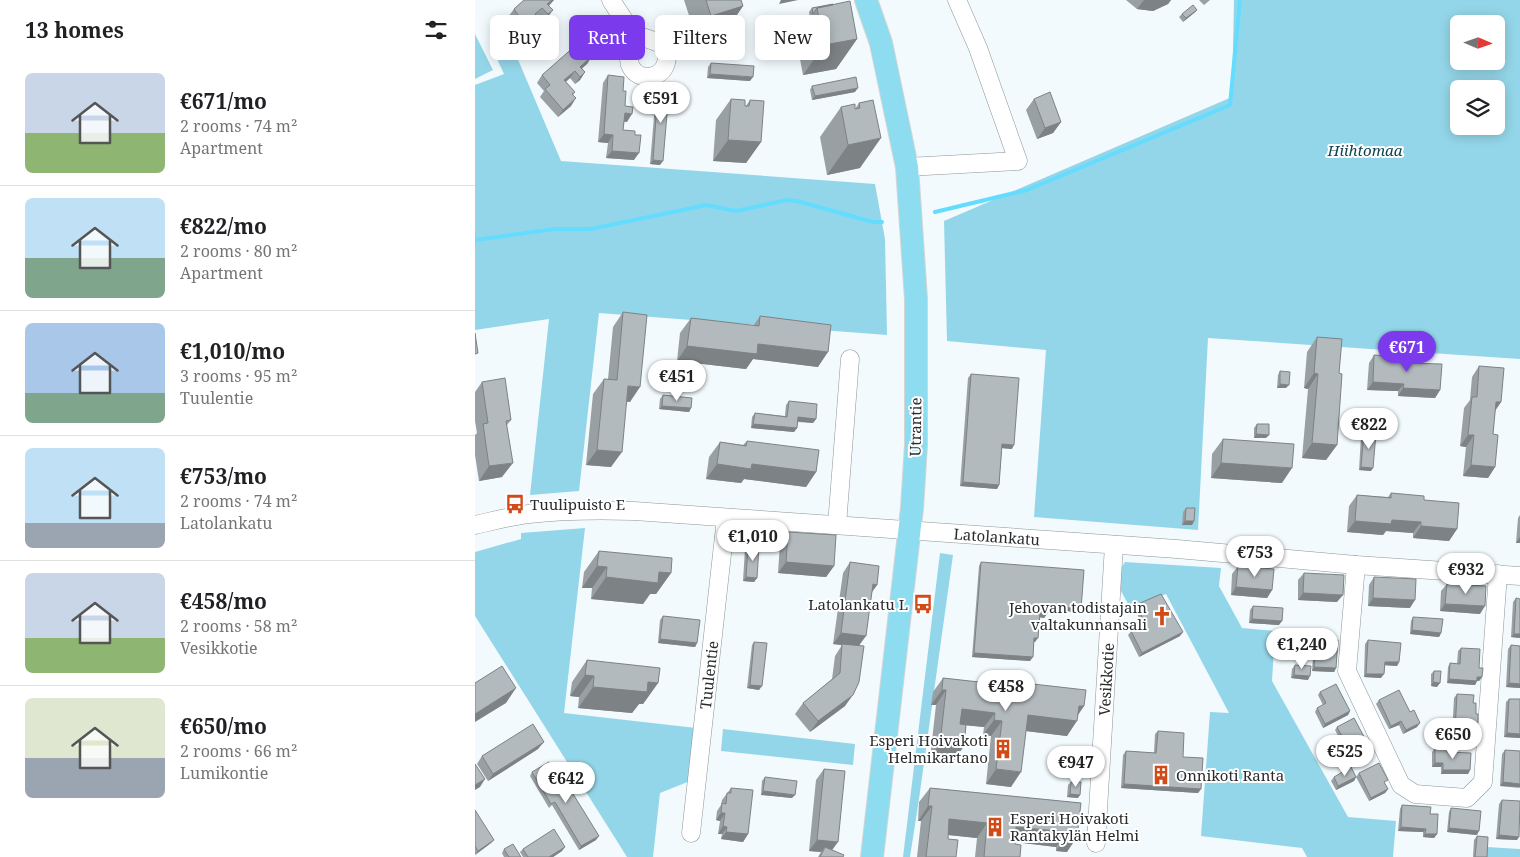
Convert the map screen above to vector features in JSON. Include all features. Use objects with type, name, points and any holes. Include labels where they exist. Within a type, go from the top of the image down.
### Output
[{"type":"main road","name":"Utrantie","points":[[866,0],[881,43],[907,167],[916,299],[916,445],[910,530],[872,857]]},
{"type":"street","points":[[611,0],[620,15]]},
{"type":"street","points":[[907,167],[1018,161],[978,48],[957,0]]},
{"type":"street","points":[[630,60],[630,64],[637,74],[648,77],[664,69],[667,56],[665,49],[655,40],[645,38]]},
{"type":"street","points":[[645,40],[649,39]]},
{"type":"street","points":[[837,525],[850,359]]},
{"type":"street","name":"Latolankatu","points":[[475,526],[527,514],[591,510],[634,511],[1177,549],[1356,565],[1520,576]]},
{"type":"street","name":"Tuulentie","points":[[691,833],[726,518]]},
{"type":"street","name":"Vesikkotie","points":[[1096,843],[1114,545]]},
{"type":"street","points":[[1356,565],[1347,670],[1401,785],[1415,794],[1467,798],[1483,782],[1497,574]]},
{"type":"green space","name":"Hiihtomaa","points":[[1234,0],[1520,0],[1520,359],[1208,338],[1198,530],[1034,517],[1046,350],[947,341],[944,221],[1232,97]]},
{"type":"green space","points":[[475,34],[493,70],[475,79]]},
{"type":"green space","points":[[498,60],[518,60],[561,161],[875,184],[885,239],[887,335],[599,313],[579,491],[530,495],[549,319],[475,330],[475,85],[504,74]]},
{"type":"green space","points":[[585,528],[564,713],[696,728],[690,781],[660,793],[653,857],[627,857],[475,616],[475,552],[521,539],[521,533]]},
{"type":"green space","points":[[940,553],[953,555],[910,857],[903,857]]},
{"type":"green space","points":[[1125,562],[1221,568],[1219,586],[1242,628],[1275,631],[1272,681],[1348,817],[1396,821],[1393,857],[1307,857],[1302,848],[1201,836],[1210,712],[1229,713],[1166,594],[1131,609],[1117,584],[1117,574]]},
{"type":"green space","points":[[723,729],[855,744],[853,765],[721,751]]},
{"type":"green space","points":[[1487,847],[1520,849],[1520,857],[1486,857]]},
{"type":"building","points":[[524,0],[552,0],[547,4],[553,10],[548,14],[542,8],[536,15],[518,15],[514,9]]},
{"type":"building","points":[[706,0],[741,0],[743,6],[711,15]]},
{"type":"building","points":[[850,1],[857,39],[830,44],[830,15],[818,15],[817,8]]},
{"type":"building","points":[[833,4],[817,8],[813,14],[812,8]]},
{"type":"building","points":[[1193,5],[1197,10],[1186,18],[1182,14]]},
{"type":"building","points":[[569,51],[569,60],[588,60],[580,67],[585,72],[580,77],[575,71],[564,80],[575,92],[572,94],[576,98],[563,110],[545,89],[550,85],[542,75]]},
{"type":"building","points":[[711,63],[754,66],[753,77],[710,74]]},
{"type":"building","points":[[608,75],[624,77],[623,91],[626,91],[625,106],[633,107],[632,114],[625,113],[623,130],[635,131],[635,135],[641,135],[639,153],[612,151],[613,135],[604,134]]},
{"type":"building","points":[[856,77],[858,88],[815,96],[812,86]]},
{"type":"building","points":[[658,89],[669,90],[663,161],[653,160]]},
{"type":"building","points":[[1050,92],[1061,122],[1045,128],[1034,99]]},
{"type":"building","points":[[731,99],[745,100],[745,106],[749,106],[750,100],[764,101],[761,142],[728,140]]},
{"type":"building","points":[[873,100],[881,138],[848,145],[841,107],[855,104],[855,109],[860,108],[859,103]]},
{"type":"building","points":[[623,312],[647,315],[640,387],[628,386],[622,452],[597,450],[604,379],[617,380]]},
{"type":"building","points":[[760,316],[831,325],[828,352],[758,344],[757,354],[687,346],[691,318],[759,326]]},
{"type":"building","points":[[475,333],[478,353],[475,354]]},
{"type":"building","points":[[1317,337],[1342,339],[1339,373],[1342,374],[1337,445],[1312,443],[1318,374],[1314,373]]},
{"type":"building","points":[[1374,355],[1407,357],[1407,363],[1442,364],[1440,390],[1403,388],[1404,384],[1373,382]]},
{"type":"building","points":[[1479,366],[1504,368],[1501,402],[1496,402],[1493,434],[1498,435],[1495,467],[1471,465],[1474,435],[1468,435],[1472,397],[1477,397]]},
{"type":"building","points":[[1280,371],[1290,372],[1289,385],[1280,384]]},
{"type":"building","points":[[971,374],[1019,378],[1014,445],[1002,444],[999,485],[963,482]]},
{"type":"building","points":[[505,378],[511,420],[506,421],[513,463],[489,466],[483,424],[488,423],[482,382]]},
{"type":"building","points":[[663,395],[692,398],[691,408],[662,406]]},
{"type":"building","points":[[789,401],[817,404],[816,419],[798,417],[797,428],[753,424],[755,413],[787,417]]},
{"type":"building","points":[[1257,424],[1269,424],[1269,435],[1256,434]]},
{"type":"building","points":[[1364,432],[1376,433],[1373,468],[1361,467]]},
{"type":"building","points":[[1223,439],[1294,444],[1292,468],[1221,463]]},
{"type":"building","points":[[747,441],[819,450],[816,472],[752,464],[751,469],[717,464],[720,442],[746,446]]},
{"type":"building","points":[[1391,493],[1424,496],[1424,500],[1459,503],[1457,529],[1421,526],[1421,522],[1392,520],[1391,524],[1355,521],[1357,495],[1391,498]]},
{"type":"building","points":[[1186,508],[1195,508],[1194,521],[1185,521]]},
{"type":"building","points":[[788,532],[836,535],[834,566],[786,562]]},
{"type":"building","points":[[748,546],[759,546],[757,578],[746,577]]},
{"type":"building","points":[[599,551],[672,558],[671,573],[659,572],[658,583],[606,577],[607,567],[597,566]]},
{"type":"building","points":[[850,562],[879,566],[877,585],[873,584],[866,636],[841,633]]},
{"type":"building","points":[[981,562],[1084,570],[1081,609],[1048,606],[1047,614],[1040,613],[1038,638],[1034,638],[1033,657],[974,653]]},
{"type":"building","points":[[1238,566],[1274,569],[1272,590],[1236,587]]},
{"type":"building","points":[[1304,573],[1344,575],[1343,595],[1303,593]]},
{"type":"building","points":[[1374,577],[1416,579],[1415,600],[1373,598]]},
{"type":"building","points":[[1447,584],[1486,586],[1485,606],[1445,604]]},
{"type":"building","points":[[1161,594],[1183,632],[1142,653],[1131,631],[1142,617],[1138,604]]},
{"type":"building","points":[[1516,598],[1520,599],[1520,634],[1514,634]]},
{"type":"building","points":[[1253,606],[1283,608],[1282,621],[1252,619]]},
{"type":"building","points":[[663,616],[700,620],[697,643],[660,639]]},
{"type":"building","points":[[1413,617],[1443,619],[1441,633],[1412,630]]},
{"type":"building","points":[[1317,638],[1338,640],[1336,668],[1314,667]]},
{"type":"building","points":[[1368,640],[1401,643],[1399,662],[1385,662],[1384,674],[1366,674]]},
{"type":"building","points":[[754,642],[767,643],[762,686],[750,685]]},
{"type":"building","points":[[842,644],[864,646],[859,682],[853,695],[818,721],[803,703],[840,673]]},
{"type":"building","points":[[1511,645],[1520,646],[1520,684],[1509,683]]},
{"type":"building","points":[[1461,648],[1480,649],[1479,668],[1483,668],[1482,677],[1477,677],[1477,681],[1449,679],[1450,663],[1460,664]]},
{"type":"building","points":[[587,660],[660,668],[658,683],[648,682],[647,692],[593,687],[594,676],[585,675]]},
{"type":"building","points":[[1295,665],[1311,666],[1310,676],[1294,675]]},
{"type":"building","points":[[502,666],[516,688],[475,714],[475,683]]},
{"type":"building","points":[[1434,671],[1441,671],[1440,683],[1433,682]]},
{"type":"building","points":[[943,678],[1015,686],[1015,682],[1086,690],[1084,706],[1079,706],[1077,721],[1028,715],[1021,772],[996,769],[1002,721],[994,720],[995,713],[962,709],[960,724],[966,725],[964,746],[940,743],[946,690],[942,690]]},
{"type":"building","points":[[1336,684],[1350,711],[1325,724],[1317,708],[1326,703],[1320,692]]},
{"type":"building","points":[[1399,690],[1410,712],[1414,710],[1420,723],[1406,730],[1401,721],[1391,726],[1379,700]]},
{"type":"building","points":[[1457,694],[1474,695],[1473,703],[1476,703],[1478,723],[1475,723],[1474,732],[1455,731]]},
{"type":"building","points":[[1509,699],[1520,699],[1520,734],[1507,733]]},
{"type":"building","points":[[1354,718],[1370,748],[1353,757],[1337,727]]},
{"type":"building","points":[[533,724],[544,742],[493,774],[482,756]]},
{"type":"building","name":"Onnikoti Ranta","points":[[1158,731],[1184,733],[1183,757],[1203,758],[1201,789],[1124,784],[1126,751],[1156,753]]},
{"type":"building","points":[[1435,748],[1447,748],[1447,752],[1471,753],[1470,770],[1443,770],[1443,763],[1435,763]]},
{"type":"building","points":[[1505,750],[1520,751],[1520,784],[1503,782]]},
{"type":"building","points":[[549,762],[567,791],[570,789],[599,836],[581,846],[555,802],[551,804],[532,772]]},
{"type":"building","points":[[1379,763],[1388,780],[1384,782],[1388,789],[1371,798],[1359,773]]},
{"type":"building","points":[[475,764],[485,779],[475,785]]},
{"type":"building","points":[[1351,767],[1356,777],[1338,786],[1334,777]]},
{"type":"building","points":[[824,769],[845,771],[838,842],[817,840]]},
{"type":"building","points":[[765,777],[797,781],[795,795],[763,791]]},
{"type":"building","points":[[1071,782],[1081,782],[1080,795],[1070,794]]},
{"type":"building","points":[[731,788],[753,790],[748,834],[726,832],[727,827],[723,826],[725,813],[721,813],[722,803],[726,804],[727,793],[731,793]]},
{"type":"building","points":[[930,788],[1081,803],[1077,837],[1066,836],[1067,832],[1016,827],[1015,844],[1021,845],[1020,857],[984,857],[987,823],[949,819],[948,839],[958,840],[956,857],[926,857],[932,806],[928,806]]},
{"type":"building","points":[[1502,800],[1520,801],[1519,837],[1499,835]]},
{"type":"building","points":[[1402,805],[1431,807],[1430,814],[1438,814],[1437,834],[1425,834],[1426,829],[1401,827]]},
{"type":"building","points":[[1451,808],[1481,811],[1479,831],[1449,828]]},
{"type":"building","points":[[475,810],[494,840],[478,851],[475,846]]},
{"type":"building","points":[[554,829],[565,847],[549,857],[528,857],[523,849]]},
{"type":"building","points":[[1477,836],[1488,837],[1487,857],[1475,857]]},
{"type":"building","points":[[513,844],[521,857],[509,857],[504,849]]},
{"type":"building","points":[[825,847],[844,855],[843,857],[820,857]]},
{"type":"waterway","points":[[935,212],[1027,190],[1230,105],[1240,0]]},
{"type":"waterway","points":[[475,240],[555,229],[591,229],[706,205],[736,211],[787,200],[797,201],[873,222],[882,222]]},
{"type":"place","name":"Tuulipuisto E","points":[[515,504]]},
{"type":"place","name":"Latolankatu L","points":[[923,604]]},
{"type":"place","name":"Jehovan todistajain valtakunnansali","points":[[1162,616]]},
{"type":"place","name":"Esperi Hoivakoti Helmikartano","points":[[1003,749]]},
{"type":"place","name":"Onnikoti Ranta","points":[[1161,775]]},
{"type":"place","name":"Esperi Hoivakoti Rantakylän Helmi","points":[[995,827]]}]
